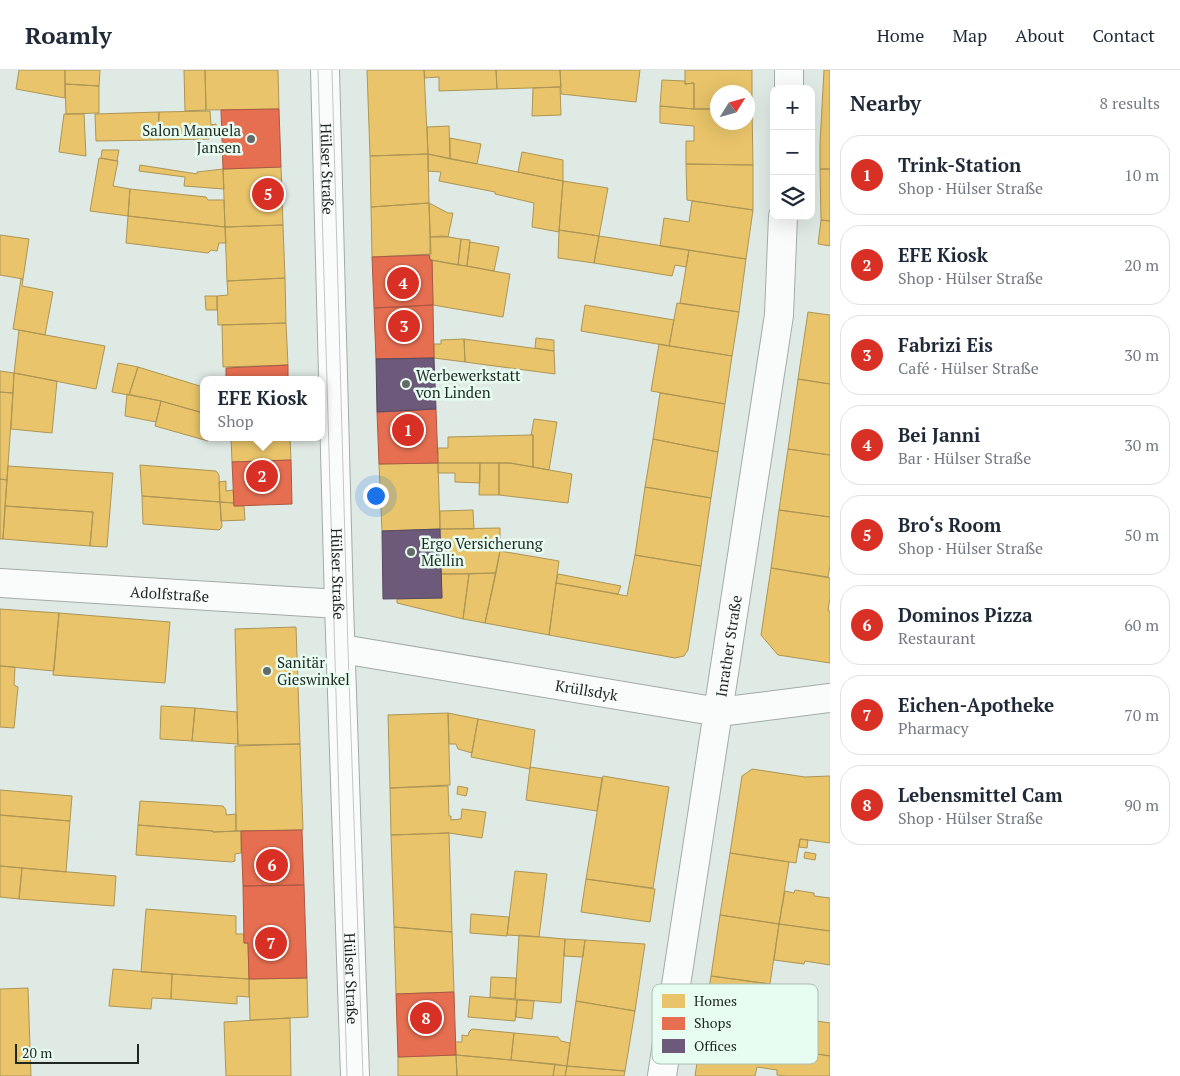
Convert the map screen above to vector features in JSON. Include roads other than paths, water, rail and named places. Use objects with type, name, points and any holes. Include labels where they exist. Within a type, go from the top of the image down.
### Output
[{"type":"street","name":"Hülser Straße","points":[[325,70],[339,604],[355,1076]]},
{"type":"street","points":[[789,70],[789,85]]},
{"type":"street","name":"Inrather Straße","points":[[676,984],[779,315],[783,220]]},
{"type":"street","name":"Adolfstraße","points":[[0,583],[339,604]]},
{"type":"street","name":"Krüllsdyk","points":[[342,649],[719,712],[830,698]]},
{"type":"tram line","points":[[318,70],[347,1076]]},
{"type":"tram line","points":[[332,70],[348,650],[363,1076]]},
{"type":"place","name":"Salon Manuela Jansen","points":[[251,139]]},
{"type":"place","name":"Bro‘s Room","points":[[268,194]]},
{"type":"place","name":"Bei Janni","points":[[403,283]]},
{"type":"place","name":"Fabrizi Eis","points":[[404,326]]},
{"type":"place","name":"Werbewerkstatt von Linden","points":[[406,384]]},
{"type":"place","name":"Trink-Station","points":[[408,430]]},
{"type":"place","name":"EFE Kiosk","points":[[262,476]]},
{"type":"place","name":"Ergo Versicherung Mellin","points":[[411,552]]},
{"type":"place","name":"Sanitär Gieswinkel","points":[[267,671]]},
{"type":"place","name":"Dominos Pizza","points":[[272,865]]},
{"type":"place","name":"Eichen-Apotheke","points":[[271,943]]},
{"type":"place","name":"Lebensmittel Cam","points":[[426,1018]]}]
